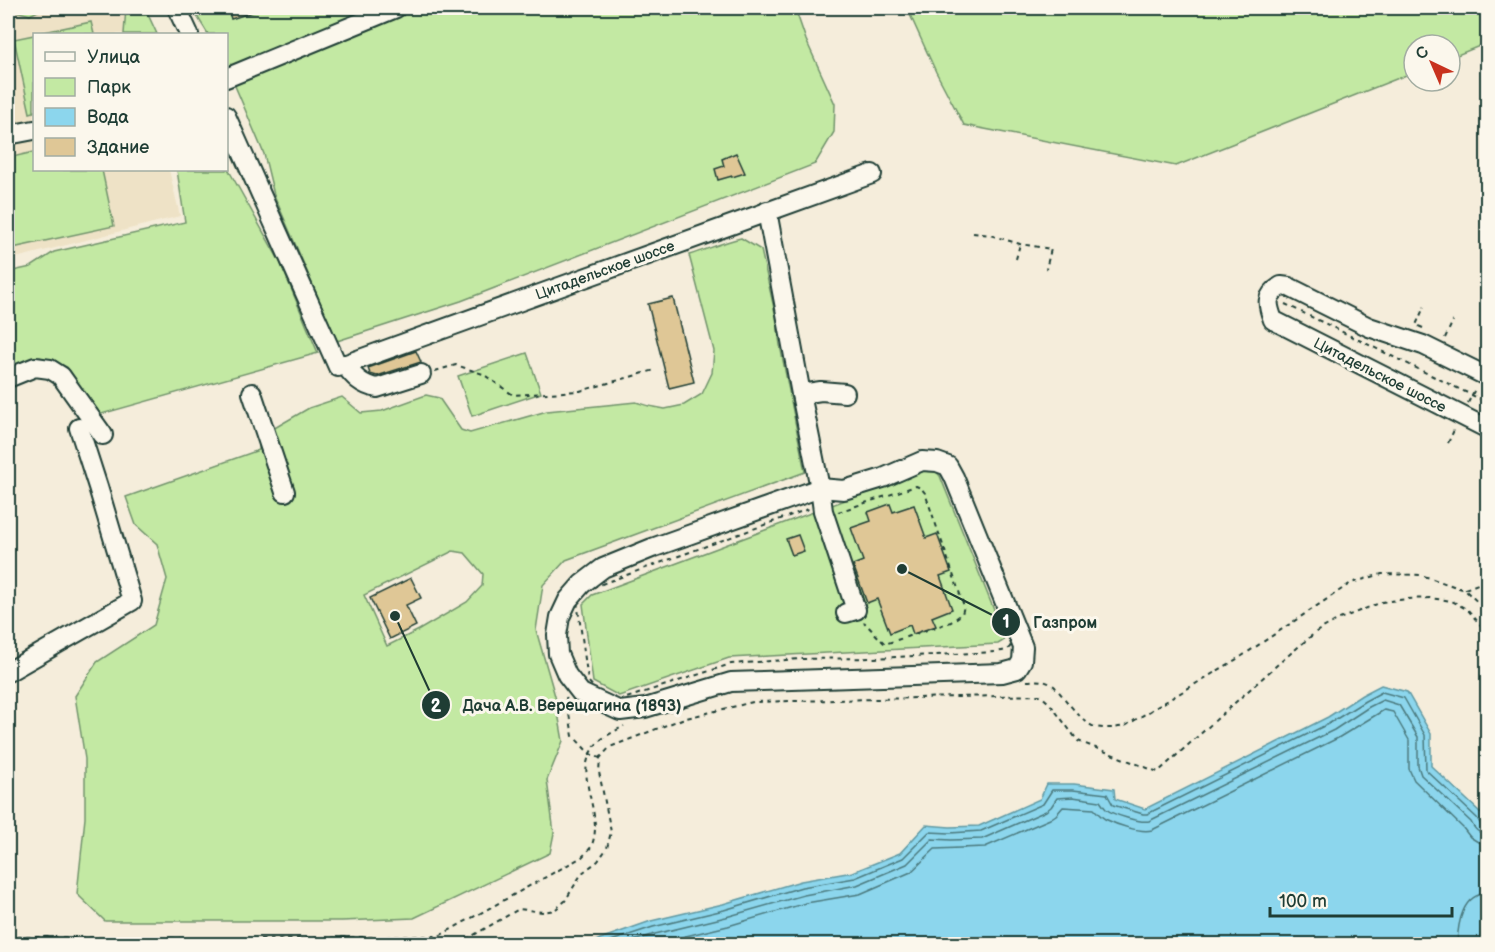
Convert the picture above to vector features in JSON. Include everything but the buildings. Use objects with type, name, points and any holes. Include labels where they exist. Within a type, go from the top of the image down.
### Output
[{"type":"street","points":[[177,8],[189,33]]},
{"type":"street","points":[[228,77],[396,8]]},
{"type":"street","points":[[228,120],[341,365],[357,380],[377,388],[421,374]]},
{"type":"street","points":[[8,135],[33,130]]},
{"type":"street","name":"Цитадельское шоссе","points":[[341,365],[872,174]]},
{"type":"street","points":[[767,211],[822,503],[841,583],[856,610],[846,613]]},
{"type":"street","name":"Цитадельское шоссе","points":[[1488,377],[1423,345],[1369,327],[1289,287],[1281,286],[1269,297],[1269,308],[1273,320],[1488,429]]},
{"type":"street","points":[[8,378],[35,367],[50,369],[61,376],[104,435]]},
{"type":"street","points":[[801,394],[821,391],[845,393]]},
{"type":"street","points":[[252,393],[285,492]]},
{"type":"street","points":[[8,672],[132,601],[99,487],[79,428]]},
{"type":"street","points":[[922,461],[937,462],[948,466],[1023,647],[1022,661],[1017,669],[1002,673],[731,682],[645,708],[620,711],[581,693],[567,675],[558,654],[557,635],[560,617],[568,600],[582,584],[603,568],[652,548],[822,503],[844,490],[883,478],[922,461]]},
{"type":"path","points":[[973,233],[1051,249],[1046,269]]},
{"type":"path","points":[[1016,259],[1020,244]]},
{"type":"path","points":[[1285,304],[1488,403]]},
{"type":"path","points":[[1424,307],[1416,325],[1426,329]]},
{"type":"path","points":[[1445,338],[1453,321]]},
{"type":"path","points":[[421,374],[456,366],[483,374],[513,394],[580,391],[655,370]]},
{"type":"path","points":[[822,503],[926,465],[941,468],[1011,635],[1010,648],[995,652],[799,659],[731,664],[616,700],[597,691],[588,681],[578,601],[588,589],[822,503],[916,486],[921,488],[926,493],[964,606],[962,614],[951,622],[885,644],[863,621]]},
{"type":"path","points":[[1018,681],[1042,680],[1049,683],[1087,723],[1095,727],[1115,728],[1125,726],[1242,656],[1351,583],[1382,574],[1421,575],[1465,590],[1488,612]]},
{"type":"path","points":[[1465,590],[1488,580]]},
{"type":"path","points":[[458,945],[519,909],[543,912],[555,910],[565,901],[582,873],[598,861],[607,848],[610,832],[599,772],[600,758],[610,747],[682,719],[753,702],[1040,695],[1050,704],[1078,741],[1158,772],[1285,658],[1316,632],[1337,620],[1382,602],[1430,598],[1452,601],[1468,610],[1488,634]]},
{"type":"path","points":[[565,692],[573,736],[590,754],[600,758]]},
{"type":"path","points":[[8,937],[258,939],[439,936],[582,857],[590,848],[594,818],[586,762],[602,739],[624,726]]},
{"type":"shaded area","points":[[8,8],[132,8],[138,33],[33,33],[33,171],[169,171],[180,216],[8,260]]},
{"type":"green space","points":[[8,8],[44,8],[30,15]]},
{"type":"green space","points":[[126,8],[145,8],[157,33],[124,33]]},
{"type":"green space","points":[[192,8],[795,8],[806,40],[835,104],[834,132],[815,164],[461,301],[337,341],[274,195],[264,154],[228,69],[228,33],[207,33]]},
{"type":"green space","points":[[907,8],[1487,8],[1487,43],[1462,53],[1462,33],[1402,33],[1402,77],[1176,166],[964,125],[936,72]]},
{"type":"green space","points":[[91,22],[94,33],[40,33]]},
{"type":"green space","points":[[33,35],[33,112],[30,113],[14,39]]},
{"type":"green space","points":[[33,152],[33,171],[102,171],[114,226],[8,249],[8,158]]},
{"type":"green space","points":[[228,169],[280,262],[318,353],[98,415],[67,367],[40,357],[8,370],[8,272],[31,267],[54,252],[185,222],[177,171],[228,171]]},
{"type":"green space","points":[[741,238],[761,250],[805,472],[566,560],[543,585],[536,630],[555,696],[563,741],[547,780],[554,833],[550,853],[414,918],[342,921],[105,921],[77,894],[85,818],[85,759],[75,696],[97,662],[154,625],[167,579],[157,544],[136,525],[126,497],[259,450],[259,437],[309,408],[342,397],[361,413],[382,411],[426,395],[439,398],[461,430],[470,433],[547,411],[636,402],[665,409],[684,405],[702,394],[712,373],[714,351],[689,255]],"holes":[[[453,551],[465,553],[483,574],[482,586],[467,602],[387,646],[364,595]]]},
{"type":"green space","points":[[527,353],[541,393],[472,416],[458,376]]},
{"type":"green space","points":[[928,469],[934,469],[940,476],[1004,635],[1003,641],[998,644],[729,658],[619,696],[593,682],[583,604],[592,595]]},
{"type":"water","points":[[1381,685],[1407,692],[1431,734],[1431,766],[1483,815],[1487,827],[1487,911],[1479,944],[590,944],[651,921],[723,904],[801,881],[853,872],[900,853],[926,825],[979,826],[1040,799],[1047,784],[1074,784],[1114,789],[1115,799],[1145,809],[1328,717]]},
{"type":"place","name":"Газпром","points":[[902,569]]},
{"type":"place","name":"Дача А.В. Верещагина (1893)","points":[[395,616]]}]
